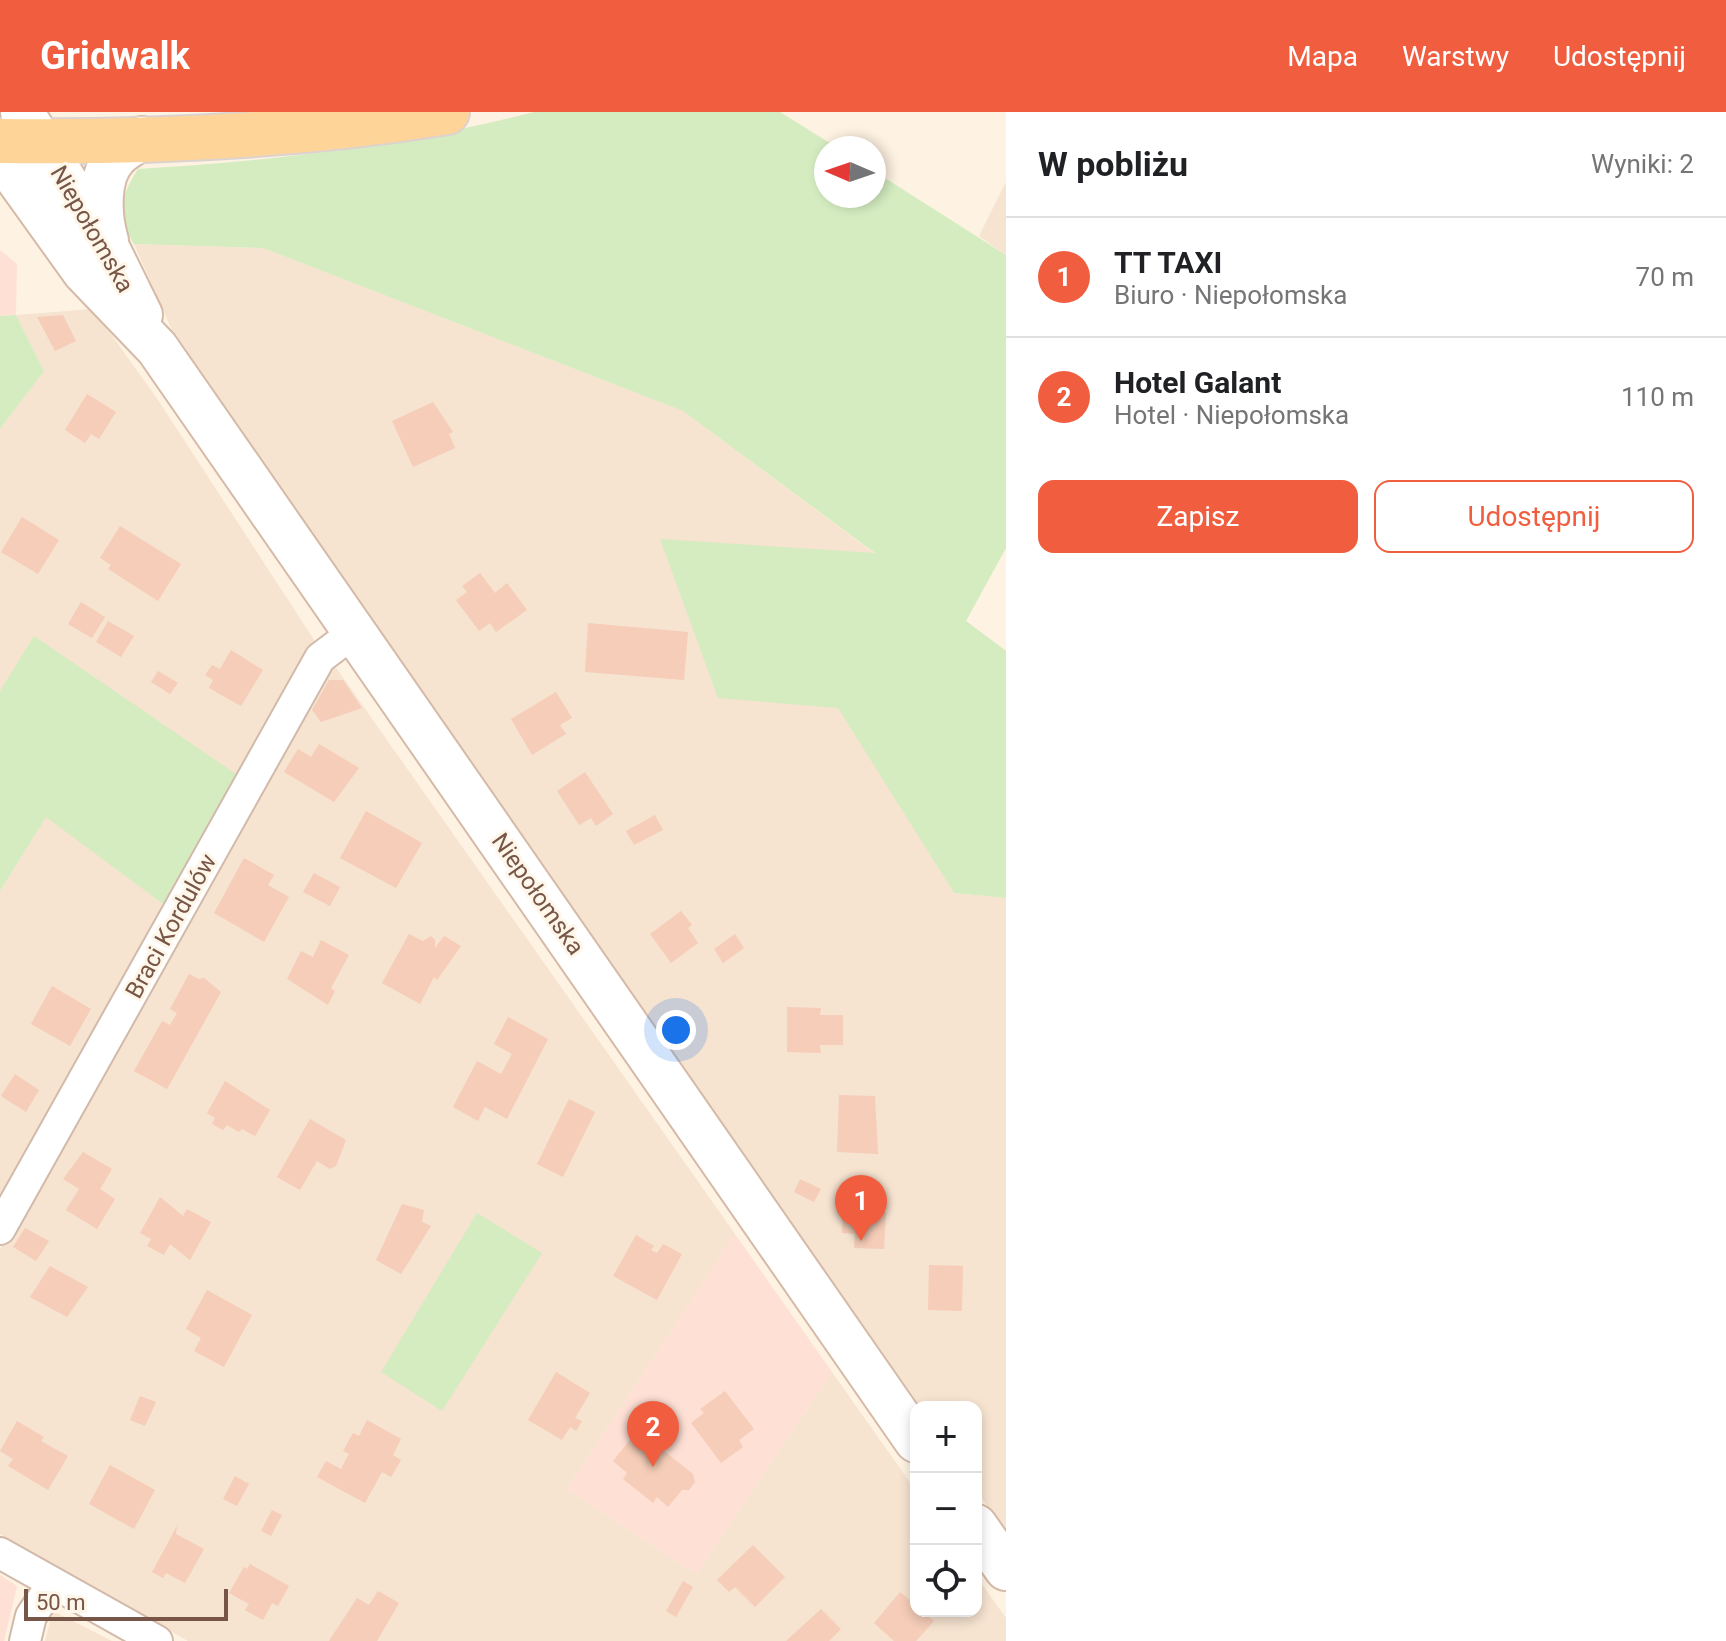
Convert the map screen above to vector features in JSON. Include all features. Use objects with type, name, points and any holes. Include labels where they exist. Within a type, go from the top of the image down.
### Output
[{"type":"main road","points":[[15,137],[142,138],[386,122],[447,112]]},
{"type":"main road","name":"Niepołomska","points":[[15,137],[109,250],[157,348],[910,1432]]},
{"type":"main road","name":"Niepołomska","points":[[15,137],[84,272],[157,348]]},
{"type":"main road","points":[[109,250],[100,217],[107,175],[115,157],[142,138]]},
{"type":"main road","points":[[982,1535],[1006,1569]]},
{"type":"street","name":"Braci Kordulów","points":[[0,1229],[320,658],[353,633]]},
{"type":"street","points":[[0,1553],[157,1641]]},
{"type":"street","points":[[25,1641],[31,1616],[53,1583]]},
{"type":"shaded area","points":[[1006,182],[1006,255],[979,236]]},
{"type":"shaded area","points":[[134,244],[263,248],[683,411],[1006,651],[839,708],[954,893],[1006,898],[1006,1533],[982,1499],[982,1401],[914,1401],[179,346]]},
{"type":"shaded area","points":[[0,250],[17,264],[16,315],[0,316]]},
{"type":"shaded area","points":[[93,309],[158,400],[320,649],[246,781],[0,691],[0,429],[44,371],[16,315]]},
{"type":"shaded area","points":[[332,662],[735,1234],[567,1489],[696,1574],[832,1372],[910,1482],[910,1617],[982,1617],[982,1584],[1006,1618],[1006,1641],[188,1641],[0,1534],[0,1249],[188,922]]},
{"type":"shaded area","points":[[46,816],[171,910],[0,1212],[0,891]]},
{"type":"shaded area","points":[[735,1234],[832,1372],[696,1574],[567,1489]]},
{"type":"shaded area","points":[[0,1575],[17,1586],[4,1641],[0,1641]]},
{"type":"shaded area","points":[[53,1611],[112,1641],[45,1641]]},
{"type":"green space","points":[[534,112],[780,112],[819,136],[814,136],[814,208],[886,208],[886,179],[1006,255],[1006,548],[966,621],[1006,651],[1006,898],[954,893],[838,708],[718,698],[660,539],[875,553],[683,411],[263,248],[134,244],[124,224],[124,198],[138,169],[238,162],[337,150],[485,124]]},
{"type":"green space","points":[[16,315],[44,371],[0,429],[0,316]]},
{"type":"green space","points":[[34,636],[246,781],[171,910],[46,817],[0,891],[0,691]]},
{"type":"green space","points":[[477,1213],[542,1253],[442,1411],[381,1372]]},
{"type":"building","points":[[63,315],[76,341],[55,351],[37,317]]},
{"type":"building","points":[[87,394],[116,412],[99,439],[91,434],[85,443],[65,430]]},
{"type":"building","points":[[433,402],[453,432],[449,434],[455,448],[413,467],[392,421]]},
{"type":"building","points":[[22,517],[59,540],[38,574],[1,552]]},
{"type":"building","points":[[120,526],[181,564],[158,601],[108,569],[111,565],[100,558]]},
{"type":"building","points":[[480,573],[495,593],[507,583],[527,610],[496,632],[490,623],[479,631],[456,600],[467,592],[462,586]]},
{"type":"building","points":[[81,602],[105,617],[92,638],[68,624]]},
{"type":"building","points":[[108,621],[134,636],[121,657],[96,642]]},
{"type":"building","points":[[588,623],[688,632],[684,680],[585,672]]},
{"type":"building","points":[[231,650],[263,670],[241,706],[209,688],[213,680],[205,675],[212,665],[220,669]]},
{"type":"building","points":[[158,671],[178,683],[170,694],[151,682]]},
{"type":"building","points":[[329,680],[343,680],[362,708],[321,722],[312,710]]},
{"type":"building","points":[[556,692],[572,718],[560,725],[566,734],[532,755],[511,719]]},
{"type":"building","points":[[319,744],[359,768],[334,802],[284,772],[298,749],[311,757]]},
{"type":"building","points":[[585,772],[613,814],[596,826],[591,818],[579,825],[557,791]]},
{"type":"building","points":[[366,811],[422,843],[396,888],[340,858]]},
{"type":"building","points":[[655,815],[663,830],[634,845],[626,831]]},
{"type":"building","points":[[244,858],[274,875],[268,885],[289,897],[264,942],[214,913]]},
{"type":"building","points":[[314,873],[340,887],[330,906],[303,892]]},
{"type":"building","points":[[681,911],[692,925],[688,928],[698,943],[671,963],[650,934]]},
{"type":"building","points":[[409,934],[423,941],[431,936],[435,940],[435,948],[444,936],[461,946],[437,980],[434,977],[420,1004],[382,983]]},
{"type":"building","points":[[735,934],[744,948],[723,963],[714,949]]},
{"type":"building","points":[[321,940],[349,955],[331,988],[335,991],[328,1005],[287,979],[301,951],[313,957]]},
{"type":"building","points":[[189,974],[204,978],[221,992],[167,1089],[134,1071],[162,1021],[170,1025],[177,1013],[170,1009]]},
{"type":"building","points":[[52,986],[91,1009],[70,1046],[31,1024]]},
{"type":"building","points":[[787,1007],[821,1008],[820,1015],[843,1015],[843,1045],[820,1045],[821,1053],[787,1052]]},
{"type":"building","points":[[508,1017],[548,1039],[507,1119],[485,1107],[478,1121],[453,1107],[477,1061],[501,1074],[512,1054],[494,1044]]},
{"type":"building","points":[[15,1074],[39,1090],[26,1112],[1,1096]]},
{"type":"building","points":[[225,1081],[270,1110],[255,1136],[242,1129],[239,1132],[227,1125],[223,1130],[212,1124],[215,1118],[207,1113]]},
{"type":"building","points":[[839,1095],[875,1096],[878,1154],[837,1152]]},
{"type":"building","points":[[569,1099],[595,1112],[563,1177],[537,1164]]},
{"type":"building","points":[[310,1119],[346,1140],[336,1166],[330,1169],[317,1161],[300,1190],[277,1177]]},
{"type":"building","points":[[83,1152],[112,1169],[100,1189],[115,1199],[97,1229],[66,1210],[79,1189],[63,1179]]},
{"type":"building","points":[[800,1179],[821,1189],[814,1202],[794,1192]]},
{"type":"building","points":[[160,1197],[183,1216],[187,1209],[211,1222],[190,1260],[170,1244],[164,1255],[147,1246],[151,1239],[140,1233]]},
{"type":"building","points":[[402,1204],[424,1210],[422,1222],[431,1226],[401,1274],[376,1260]]},
{"type":"building","points":[[843,1210],[886,1212],[884,1249],[854,1248],[855,1234],[842,1233]]},
{"type":"building","points":[[25,1228],[49,1241],[36,1261],[13,1247]]},
{"type":"building","points":[[636,1235],[654,1246],[651,1250],[657,1253],[663,1244],[682,1254],[657,1300],[613,1276]]},
{"type":"building","points":[[929,1265],[963,1266],[962,1311],[928,1310]]},
{"type":"building","points":[[50,1266],[88,1287],[67,1317],[30,1297]]},
{"type":"building","points":[[207,1290],[252,1315],[224,1367],[194,1351],[201,1338],[186,1329]]},
{"type":"building","points":[[556,1372],[590,1393],[575,1418],[582,1421],[576,1431],[570,1427],[562,1440],[528,1420]]},
{"type":"building","points":[[725,1391],[754,1429],[739,1440],[743,1447],[721,1463],[691,1423],[704,1413],[700,1409]]},
{"type":"building","points":[[140,1396],[156,1402],[145,1426],[130,1420]]},
{"type":"building","points":[[367,1420],[401,1439],[393,1455],[401,1460],[391,1477],[382,1472],[365,1503],[317,1477],[326,1461],[341,1469],[349,1454],[343,1451],[353,1433],[359,1436]]},
{"type":"building","points":[[17,1421],[44,1437],[41,1441],[68,1456],[48,1490],[8,1466],[13,1459],[0,1451]]},
{"type":"building","points":[[638,1430],[693,1474],[695,1482],[689,1490],[682,1490],[668,1507],[657,1497],[653,1503],[623,1479],[627,1473],[613,1461]]},
{"type":"building","points":[[110,1465],[155,1490],[134,1529],[89,1504]]},
{"type":"building","points":[[235,1476],[249,1484],[237,1506],[223,1499]]},
{"type":"building","points":[[272,1510],[282,1515],[271,1536],[261,1531]]},
{"type":"building","points":[[177,1526],[176,1534],[204,1549],[185,1583],[166,1573],[163,1578],[152,1572]]},
{"type":"building","points":[[753,1545],[785,1577],[755,1607],[735,1587],[729,1592],[717,1580]]},
{"type":"building","points":[[250,1564],[289,1586],[278,1606],[272,1603],[263,1620],[245,1610],[249,1604],[229,1593],[244,1567],[247,1569]]},
{"type":"building","points":[[683,1581],[693,1587],[676,1617],[666,1611]]},
{"type":"building","points":[[378,1591],[399,1603],[377,1641],[329,1641],[357,1598],[369,1605]]},
{"type":"building","points":[[900,1592],[910,1600],[910,1617],[929,1617],[934,1621],[916,1641],[894,1641],[874,1623]]},
{"type":"building","points":[[821,1609],[841,1629],[829,1641],[786,1641]]},
{"type":"place","name":"TT TAXI","points":[[861,1241]]},
{"type":"place","name":"Hotel Galant","points":[[653,1467]]}]
